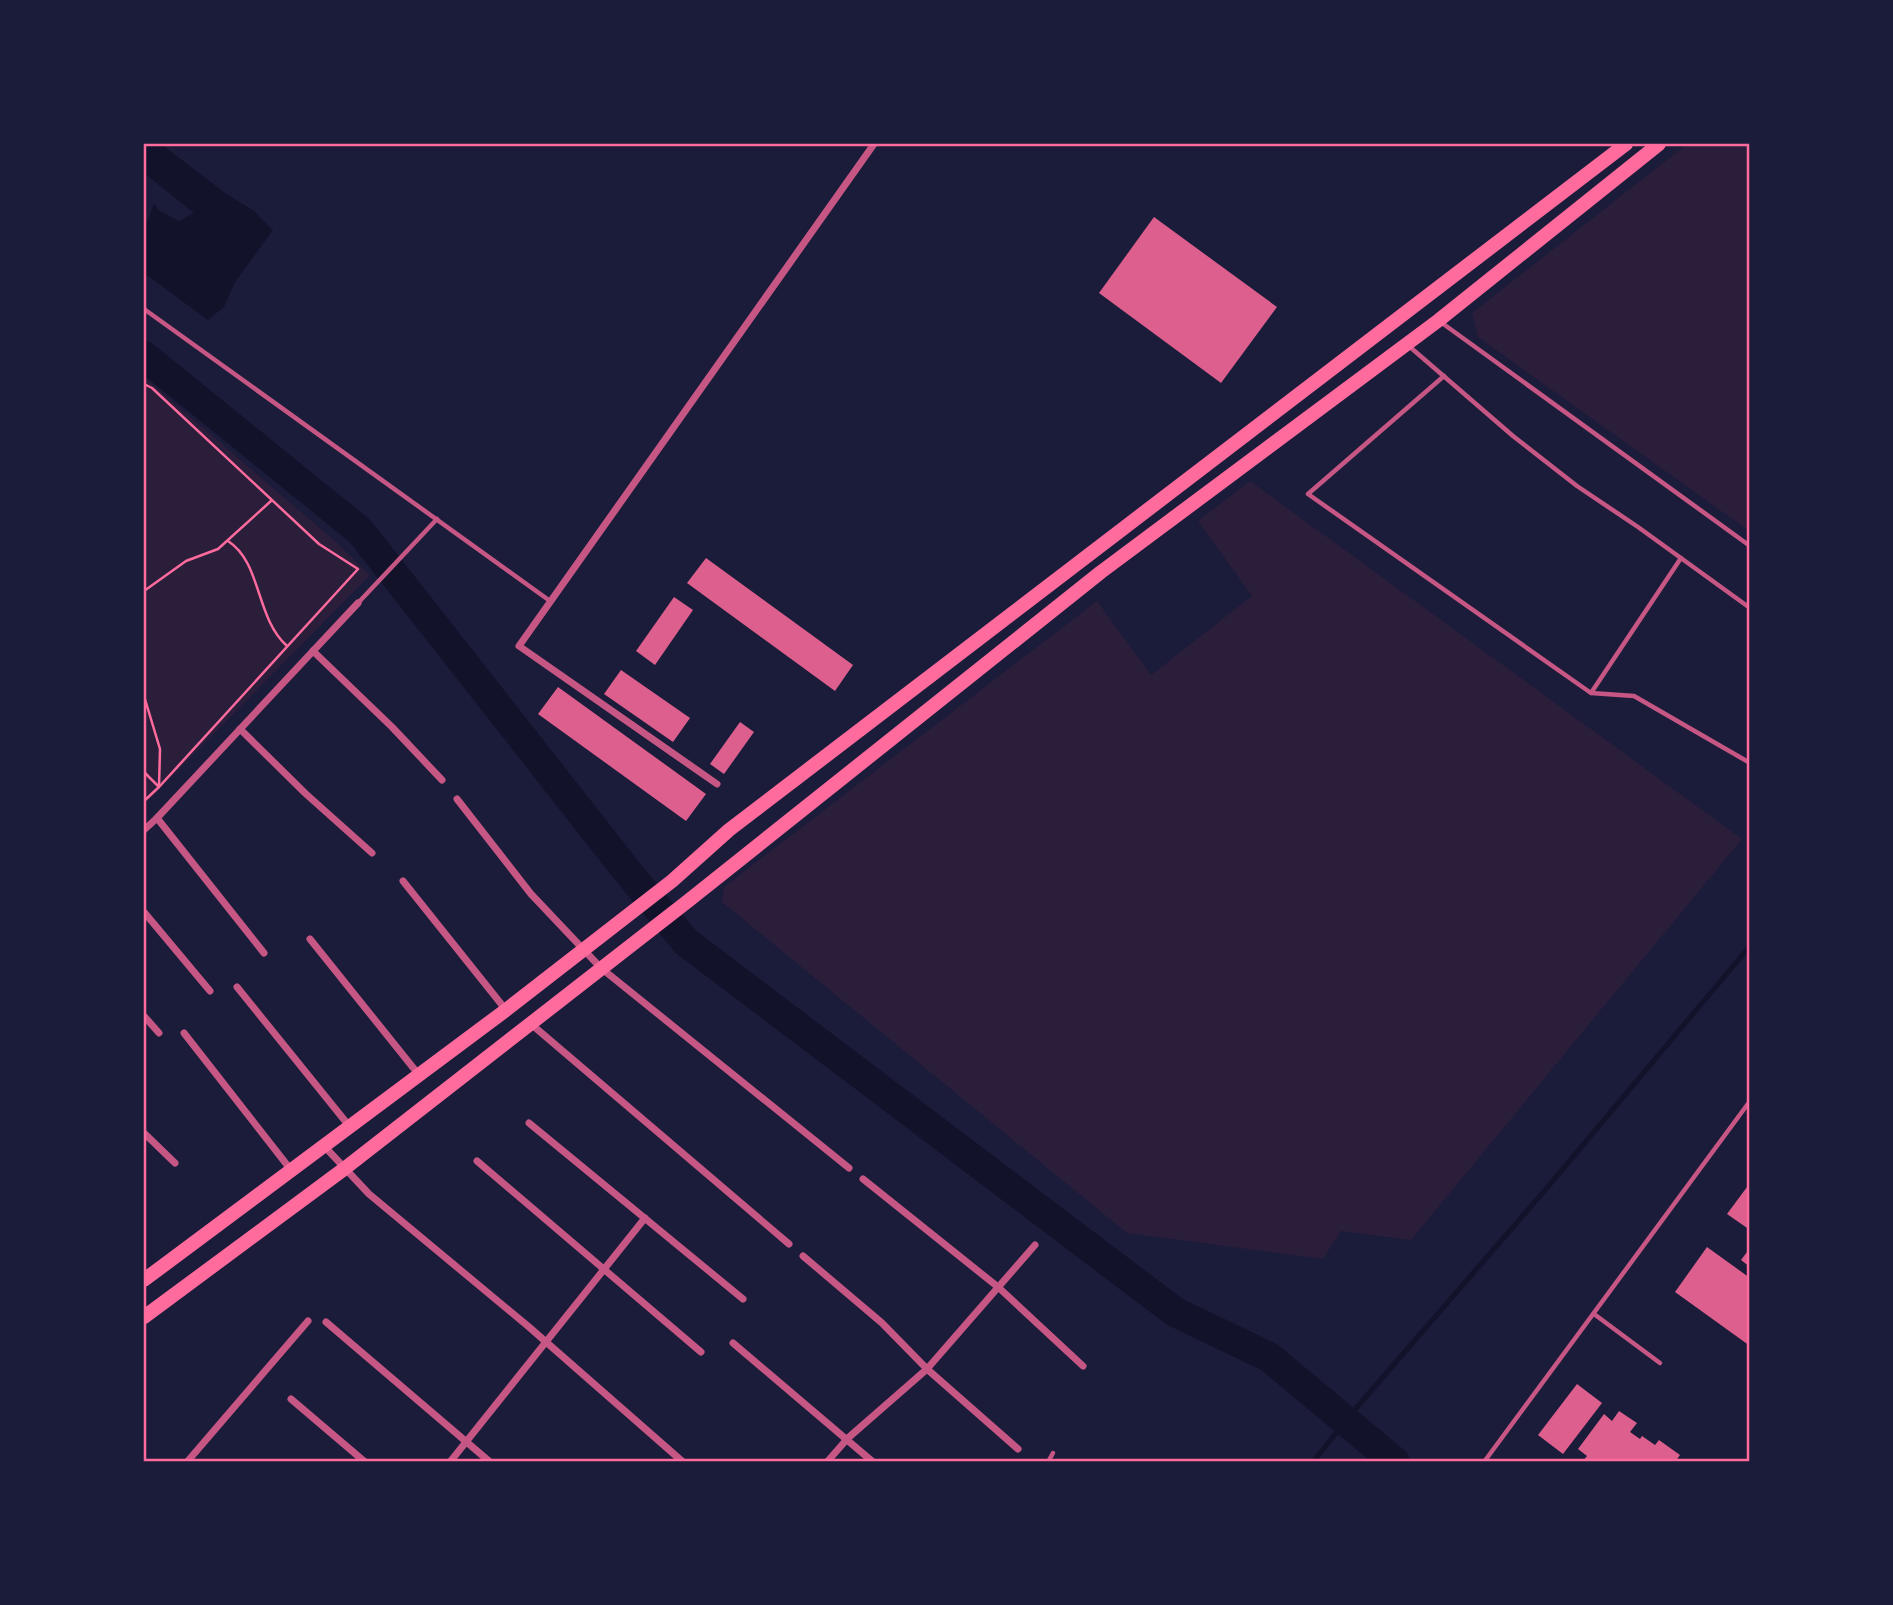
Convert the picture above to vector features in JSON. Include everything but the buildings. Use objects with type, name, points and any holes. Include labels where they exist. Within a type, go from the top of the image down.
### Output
[{"type":"main road","points":[[144,1280],[420,1076],[672,881],[729,830],[1626,144]]},
{"type":"main road","points":[[144,1317],[344,1169],[688,901],[1101,572],[1439,320],[1659,144]]},
{"type":"street","points":[[716,784],[519,646],[874,144]]},
{"type":"street","points":[[144,830],[358,603]]},
{"type":"street","points":[[313,651],[392,727],[442,780]]},
{"type":"street","points":[[240,729],[306,794],[372,853]]},
{"type":"street","points":[[457,799],[531,894],[601,968],[849,1168]]},
{"type":"street","points":[[157,818],[264,953]]},
{"type":"street","points":[[403,881],[506,1010]]},
{"type":"street","points":[[144,912],[210,991]]},
{"type":"street","points":[[310,939],[420,1076]]},
{"type":"street","points":[[237,987],[351,1127]]},
{"type":"street","points":[[144,1016],[159,1033]]},
{"type":"street","points":[[530,1024],[789,1244]]},
{"type":"street","points":[[184,1033],[292,1171]]},
{"type":"street","points":[[529,1123],[743,1299]]},
{"type":"street","points":[[144,1133],[175,1163]]},
{"type":"street","points":[[325,1147],[369,1194],[683,1461]]},
{"type":"street","points":[[477,1161],[702,1352]]},
{"type":"street","points":[[863,1179],[998,1287],[1083,1366]]},
{"type":"street","points":[[450,1461],[645,1218]]},
{"type":"street","points":[[827,1461],[848,1438],[927,1369],[1035,1245]]},
{"type":"street","points":[[803,1256],[882,1323],[927,1369],[1018,1449]]},
{"type":"street","points":[[187,1461],[308,1321]]},
{"type":"street","points":[[326,1322],[490,1461]]},
{"type":"street","points":[[733,1343],[873,1461]]},
{"type":"street","points":[[291,1399],[365,1461]]},
{"type":"lane","points":[[144,309],[551,601]]},
{"type":"lane","points":[[1439,320],[1749,546]]},
{"type":"lane","points":[[1406,344],[1513,436],[1577,486],[1749,608]]},
{"type":"lane","points":[[1444,376],[1308,494],[1591,693],[1634,696],[1749,763]]},
{"type":"lane","points":[[358,603],[437,519]]},
{"type":"lane","points":[[1591,693],[1681,558]]},
{"type":"lane","points":[[1484,1461],[1749,1101]]},
{"type":"lane","points":[[1594,1314],[1660,1363]]},
{"type":"lane","points":[[1048,1461],[1053,1453]]},
{"type":"path","points":[[144,384],[152,388],[319,544],[358,569],[144,801]]},
{"type":"path","points":[[144,591],[186,561],[228,541],[271,500]]},
{"type":"path","points":[[228,541],[236,546],[246,559],[265,611],[277,635],[287,646]]},
{"type":"path","points":[[144,696],[160,749],[159,787]]},
{"type":"path","points":[[144,772],[159,787]]},
{"type":"path","points":[[144,778],[149,777]]},
{"type":"shaded area","points":[[144,144],[161,144],[225,193],[254,211],[273,230],[235,282],[224,307],[208,320],[144,273],[144,224],[154,203],[158,210],[179,221],[194,213],[144,173]]},
{"type":"shaded area","points":[[1687,144],[1749,144],[1749,531],[1478,337],[1472,313]]},
{"type":"shaded area","points":[[144,377],[336,542],[370,575],[144,805]]},
{"type":"shaded area","points":[[1250,481],[1742,839],[1411,1240],[1341,1231],[1323,1259],[1127,1233],[722,902],[724,887],[1097,601],[1151,675],[1252,596],[1198,521]]},
{"type":"waterway","points":[[144,356],[360,531],[627,871],[686,942],[1175,1312],[1269,1357],[1395,1462]]},
{"type":"waterway","points":[[1313,1462],[1750,946]]}]
